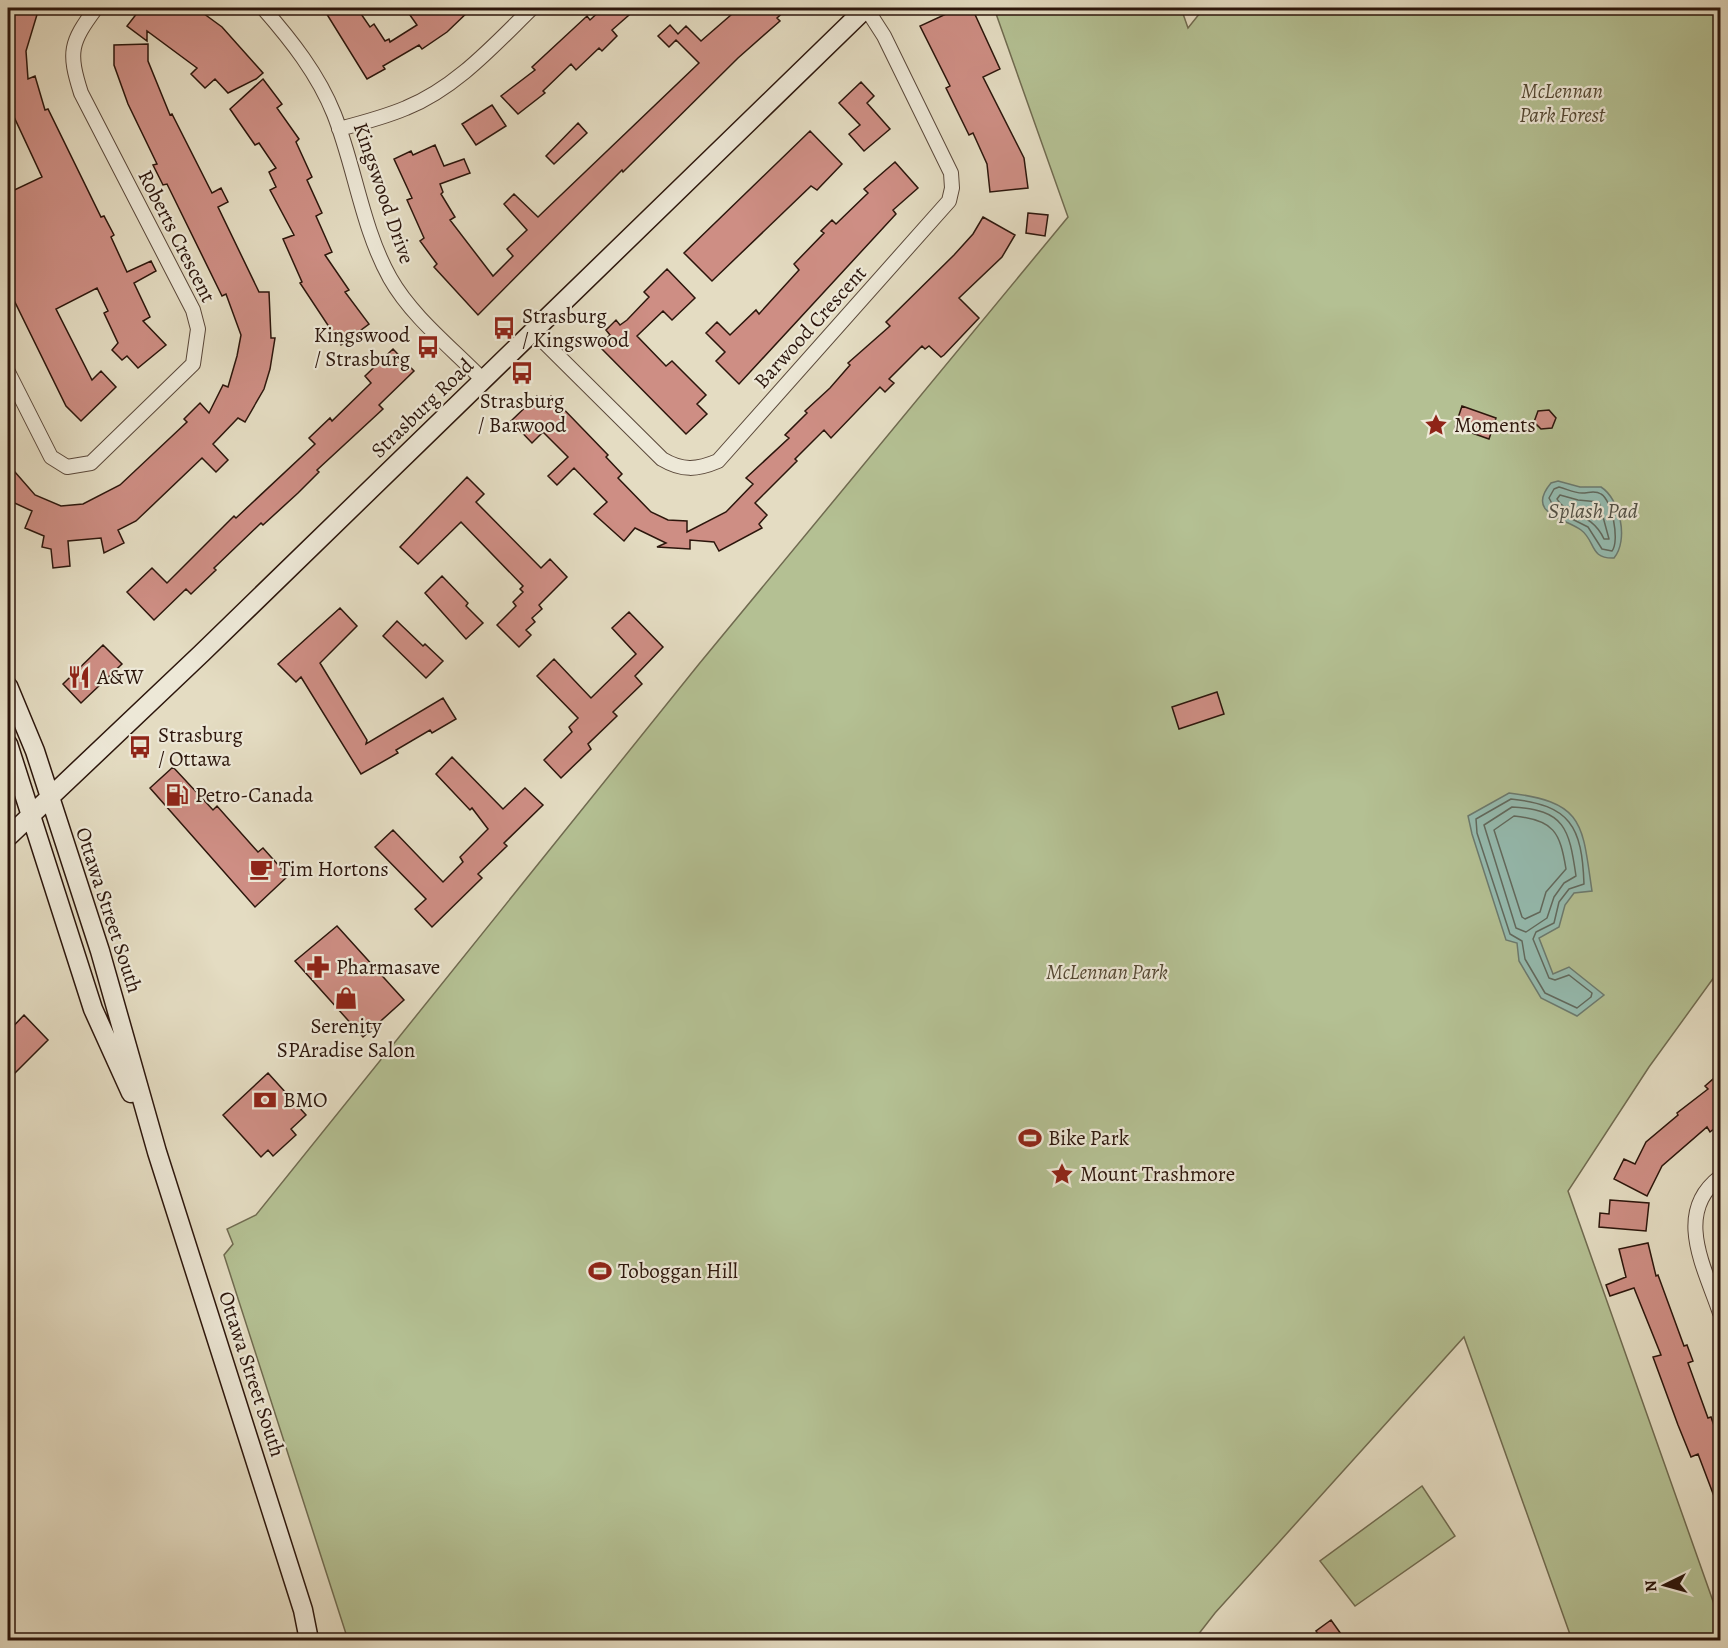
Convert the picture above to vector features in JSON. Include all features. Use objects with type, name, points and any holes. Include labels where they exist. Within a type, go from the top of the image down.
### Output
[{"type":"main road","name":"Strasburg Road","points":[[8,837],[50,799],[866,8]]},
{"type":"main road","name":"Ottawa Street South","points":[[8,686],[35,751],[100,951],[158,1152],[303,1610],[309,1641]]},
{"type":"main road","name":"Ottawa Street South","points":[[8,744],[93,1010],[158,1152]]},
{"type":"main road","name":"Ottawa Street South","points":[[303,1610],[321,1641]]},
{"type":"street","name":"Roberts Crescent","points":[[8,372],[51,457],[68,467],[91,463],[193,364],[198,329],[193,310],[81,93],[72,63],[73,46],[96,8]]},
{"type":"street","name":"Kingswood Drive","points":[[263,8],[291,40],[316,77],[339,129],[374,242],[391,279],[408,303],[483,380]]},
{"type":"street","points":[[339,129],[407,108],[435,93],[475,63],[532,8]]},
{"type":"street","name":"Barwood Crescent","points":[[533,331],[662,459],[688,469],[718,461],[949,201],[952,188],[951,173],[884,36],[866,8]]},
{"type":"street","points":[[1720,1177],[1702,1197],[1695,1212],[1694,1227],[1699,1253],[1720,1313]]},
{"type":"green space","name":"McLennan Park","points":[[994,8],[1181,8],[1188,28],[1204,8],[1720,8],[1720,969],[1649,1067],[1568,1191],[1720,1621],[1720,1640],[1572,1640],[1464,1337],[1215,1613],[1194,1640],[348,1640],[224,1255],[233,1244],[227,1229],[256,1215],[699,664],[1068,217]]},
{"type":"green space","points":[[1422,1486],[1455,1536],[1355,1606],[1320,1561]]},
{"type":"water","name":"Splash Pad","points":[[1558,481],[1580,487],[1601,487],[1608,493],[1620,520],[1621,541],[1614,558],[1600,556],[1586,534],[1550,514],[1545,508],[1542,502],[1544,493],[1551,483]]},
{"type":"water","points":[[1509,793],[1534,797],[1566,810],[1575,820],[1586,849],[1592,891],[1574,893],[1565,905],[1559,927],[1539,938],[1553,974],[1569,967],[1604,995],[1577,1016],[1541,998],[1519,961],[1517,943],[1506,940],[1472,834],[1468,816]]},
{"type":"building","points":[[8,8],[39,8],[26,51],[28,79],[35,76],[45,110],[48,109],[101,217],[104,216],[114,235],[111,237],[127,272],[151,261],[156,271],[134,283],[150,317],[143,321],[166,345],[138,368],[127,356],[122,360],[112,350],[118,343],[104,313],[108,311],[97,288],[56,309],[92,380],[101,371],[116,387],[81,421],[66,406],[8,288],[8,193],[42,177],[8,104]]},
{"type":"building","points":[[141,8],[196,8],[222,27],[263,73],[228,93],[215,79],[205,88],[191,74],[197,68],[147,31],[147,41],[127,26]]},
{"type":"building","points":[[323,8],[357,8],[370,27],[374,24],[385,41],[389,39],[390,42],[417,25],[405,8],[472,8],[447,32],[422,49],[419,45],[383,66],[385,69],[367,79]]},
{"type":"building","points":[[603,8],[637,8],[612,30],[617,36],[602,51],[599,48],[576,70],[571,64],[543,91],[545,93],[518,114],[501,96],[535,70],[532,67],[587,16],[590,20]]},
{"type":"building","points":[[739,8],[788,8],[777,18],[780,21],[738,58],[623,172],[622,170],[478,315],[434,267],[437,264],[420,241],[424,238],[407,200],[412,198],[394,159],[411,151],[413,155],[435,145],[444,166],[464,159],[470,173],[440,184],[443,192],[441,194],[455,217],[450,220],[493,276],[513,256],[507,249],[527,230],[504,204],[514,194],[538,217],[699,63],[676,40],[669,47],[658,36],[670,25],[678,34],[686,26],[701,41]]},
{"type":"building","points":[[959,8],[972,8],[1000,69],[983,77],[1024,158],[1028,188],[990,192],[987,164],[973,133],[969,135],[946,88],[950,86],[920,26]]},
{"type":"building","points":[[148,44],[148,61],[170,115],[172,114],[212,193],[221,188],[228,202],[218,207],[259,292],[269,292],[271,338],[275,338],[270,369],[264,389],[245,422],[238,418],[213,444],[228,460],[216,472],[202,458],[136,521],[118,530],[124,543],[104,553],[101,538],[68,541],[70,566],[53,568],[51,549],[42,547],[44,536],[25,528],[32,511],[8,500],[8,464],[35,495],[61,506],[83,504],[120,485],[187,422],[184,419],[200,403],[209,413],[223,385],[228,387],[241,335],[226,294],[222,296],[167,184],[163,185],[153,165],[157,164],[128,104],[114,65],[114,45]]},
{"type":"building","points":[[263,79],[282,104],[277,108],[299,139],[296,142],[312,177],[307,180],[322,213],[316,216],[332,252],[325,255],[349,290],[345,292],[369,324],[341,345],[300,283],[302,282],[283,239],[294,235],[270,190],[276,187],[269,172],[276,168],[259,143],[255,145],[230,109]]},
{"type":"building","points":[[861,82],[874,96],[867,103],[890,129],[864,151],[849,134],[860,125],[839,103]]},
{"type":"building","points":[[492,105],[506,126],[476,145],[462,124]]},
{"type":"building","points":[[578,123],[587,133],[554,164],[546,156]]},
{"type":"building","points":[[810,131],[842,164],[817,190],[811,186],[712,281],[684,253]]},
{"type":"building","points":[[895,162],[918,188],[893,210],[896,214],[739,384],[716,361],[725,352],[706,333],[717,322],[730,335],[756,310],[759,314],[799,270],[794,264],[824,233],[821,231],[832,220],[836,224],[868,193],[864,189]]},
{"type":"building","points":[[1028,213],[1048,215],[1045,236],[1026,233]]},
{"type":"building","points":[[983,217],[1015,235],[1002,257],[959,298],[979,318],[941,357],[929,346],[925,349],[922,346],[889,379],[894,383],[885,392],[880,387],[831,438],[824,430],[755,503],[767,515],[759,524],[762,528],[719,551],[714,542],[690,540],[690,549],[657,547],[666,543],[635,528],[624,541],[594,514],[607,502],[574,468],[557,485],[548,476],[568,457],[543,432],[532,443],[511,421],[537,396],[544,403],[551,396],[608,455],[606,457],[622,474],[618,478],[651,512],[668,520],[687,521],[687,532],[726,512],[753,484],[746,478],[789,438],[785,435],[807,413],[805,411],[830,388],[850,365],[848,363],[890,326],[886,322],[954,255],[973,234]]},
{"type":"building","points":[[667,269],[695,298],[672,320],[663,311],[637,336],[666,366],[672,361],[706,395],[697,404],[707,414],[686,434],[599,346],[610,335],[606,330],[616,320],[620,325],[627,320],[649,297],[644,292]]},
{"type":"building","points":[[393,349],[414,371],[379,405],[383,409],[317,470],[319,472],[298,493],[263,525],[261,523],[214,568],[216,570],[191,594],[186,589],[154,620],[127,592],[152,568],[167,583],[234,516],[236,518],[315,444],[309,438],[330,418],[332,421],[371,383],[365,376]]},
{"type":"building","points":[[1462,406],[1496,418],[1489,439],[1455,427]]},
{"type":"building","points":[[1549,410],[1556,418],[1552,428],[1541,429],[1534,422],[1538,411]]},
{"type":"building","points":[[467,477],[484,494],[476,502],[541,568],[550,559],[567,577],[539,605],[542,609],[532,618],[535,622],[526,630],[531,635],[519,647],[497,625],[516,606],[513,602],[523,592],[520,589],[523,586],[461,522],[418,564],[400,547]]},
{"type":"building","points":[[442,576],[468,603],[466,606],[483,623],[466,639],[425,593]]},
{"type":"building","points":[[340,608],[357,626],[320,663],[367,740],[366,744],[443,698],[456,719],[432,733],[430,730],[396,750],[398,753],[361,774],[301,677],[296,682],[278,664]]},
{"type":"building","points":[[629,612],[663,647],[635,676],[642,684],[613,712],[617,716],[588,744],[591,749],[561,778],[544,760],[572,732],[569,727],[578,718],[537,676],[554,659],[591,698],[636,654],[612,628]]},
{"type":"building","points":[[397,621],[423,646],[425,644],[443,661],[426,678],[383,636]]},
{"type":"building","points":[[103,645],[122,664],[81,703],[63,684]]},
{"type":"building","points":[[1217,692],[1224,714],[1179,729],[1172,707]]},
{"type":"building","points":[[452,757],[503,809],[525,788],[543,805],[504,843],[507,846],[478,874],[482,878],[432,927],[415,909],[426,899],[375,847],[393,830],[443,882],[463,862],[460,857],[488,829],[472,808],[470,810],[436,774]]},
{"type":"building","points":[[173,767],[213,810],[217,806],[258,852],[263,848],[288,876],[255,907],[150,788]]},
{"type":"building","points":[[337,926],[404,1000],[363,1037],[295,961]]},
{"type":"building","points":[[24,1015],[48,1040],[8,1080],[8,1032]]},
{"type":"building","name":"BMO","points":[[268,1073],[306,1115],[291,1129],[296,1135],[273,1156],[268,1150],[261,1157],[223,1115]]},
{"type":"building","points":[[1720,1073],[1720,1124],[1710,1132],[1707,1127],[1662,1166],[1647,1196],[1614,1179],[1624,1159],[1635,1164],[1646,1142],[1678,1115],[1677,1113],[1708,1089],[1705,1086]]},
{"type":"building","points":[[1610,1200],[1649,1203],[1646,1231],[1599,1227],[1600,1213],[1609,1214]]},
{"type":"building","points":[[1648,1243],[1656,1276],[1658,1275],[1684,1346],[1687,1345],[1693,1361],[1688,1363],[1708,1418],[1711,1417],[1720,1443],[1720,1512],[1698,1454],[1691,1457],[1678,1425],[1653,1357],[1661,1355],[1634,1288],[1610,1296],[1606,1285],[1626,1277],[1619,1249]]},
{"type":"building","points":[[1331,1620],[1346,1641],[1323,1641],[1316,1631]]},
{"type":"place","name":"Strasburg / Kingswood","points":[[504,328]]},
{"type":"place","name":"Kingswood / Strasburg","points":[[428,347]]},
{"type":"place","name":"Strasburg / Barwood","points":[[522,373]]},
{"type":"place","name":"Moments","points":[[1436,425]]},
{"type":"place","name":"A&W","points":[[79,677]]},
{"type":"place","name":"Strasburg / Ottawa","points":[[140,747]]},
{"type":"place","name":"Petro-Canada","points":[[177,795]]},
{"type":"place","name":"Tim Hortons","points":[[261,869]]},
{"type":"place","name":"Pharmasave","points":[[318,967]]},
{"type":"place","name":"Serenity SPAradise Salon","points":[[346,998]]},
{"type":"place","name":"BMO","points":[[265,1100]]},
{"type":"place","name":"Bike Park","points":[[1030,1138]]},
{"type":"place","name":"Mount Trashmore","points":[[1062,1174]]},
{"type":"place","name":"Toboggan Hill","points":[[600,1271]]},
{"type":"park label","name":"McLennan Park Forest","points":[[1562,103]]}]
